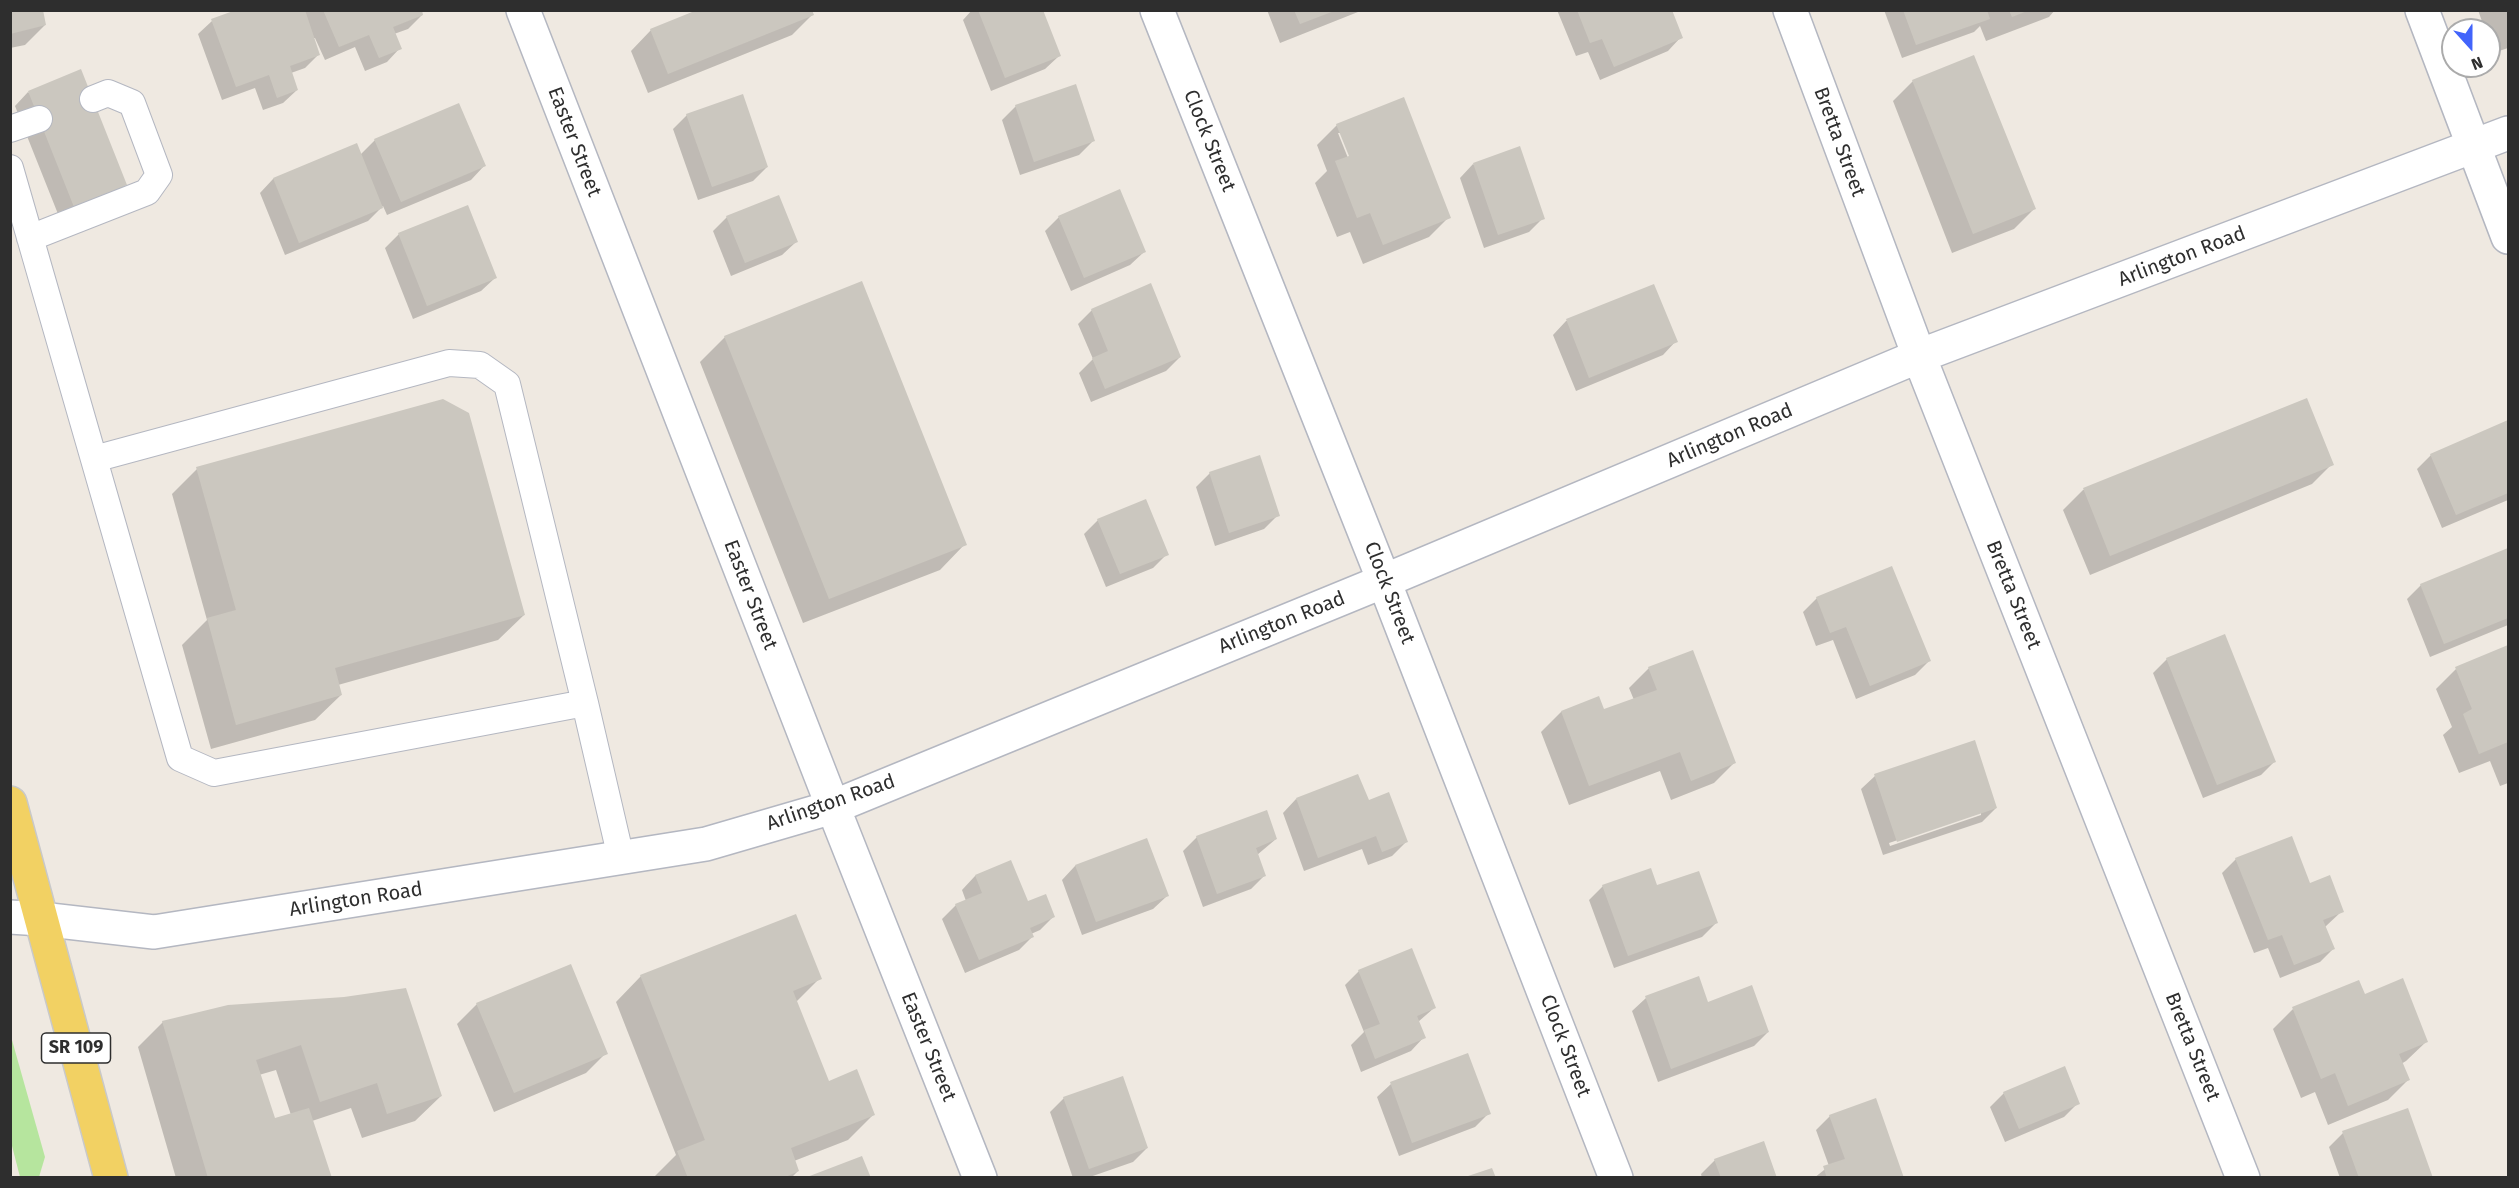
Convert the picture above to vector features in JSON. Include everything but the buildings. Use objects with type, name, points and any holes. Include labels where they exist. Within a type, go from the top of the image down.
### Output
[{"type":"main road","name":"SR 109","points":[[10,803],[26,918],[111,1178]]},
{"type":"street","name":"Easter Street","points":[[523,10],[980,1178]]},
{"type":"street","name":"Clock Street","points":[[1157,10],[1384,581],[1616,1178]]},
{"type":"street","name":"Bretta Street","points":[[1790,10],[1919,356],[2233,1174]]},
{"type":"street","points":[[2422,10],[2508,237]]},
{"type":"street","name":"Arlington Road","points":[[26,918],[154,932],[706,844],[833,807],[1384,581],[1919,356],[2508,133]]},
{"type":"lane","points":[[30,238],[147,192],[159,175],[132,103],[108,93],[93,99]]},
{"type":"lane","points":[[10,129],[39,118]]},
{"type":"lane","points":[[10,168],[16,208],[30,238],[180,758],[214,773],[585,703]]},
{"type":"lane","points":[[94,459],[449,363],[480,365],[507,384],[621,858]]},
{"type":"green space","points":[[10,1033],[45,1157],[39,1177],[20,1177],[11,1142]]}]
